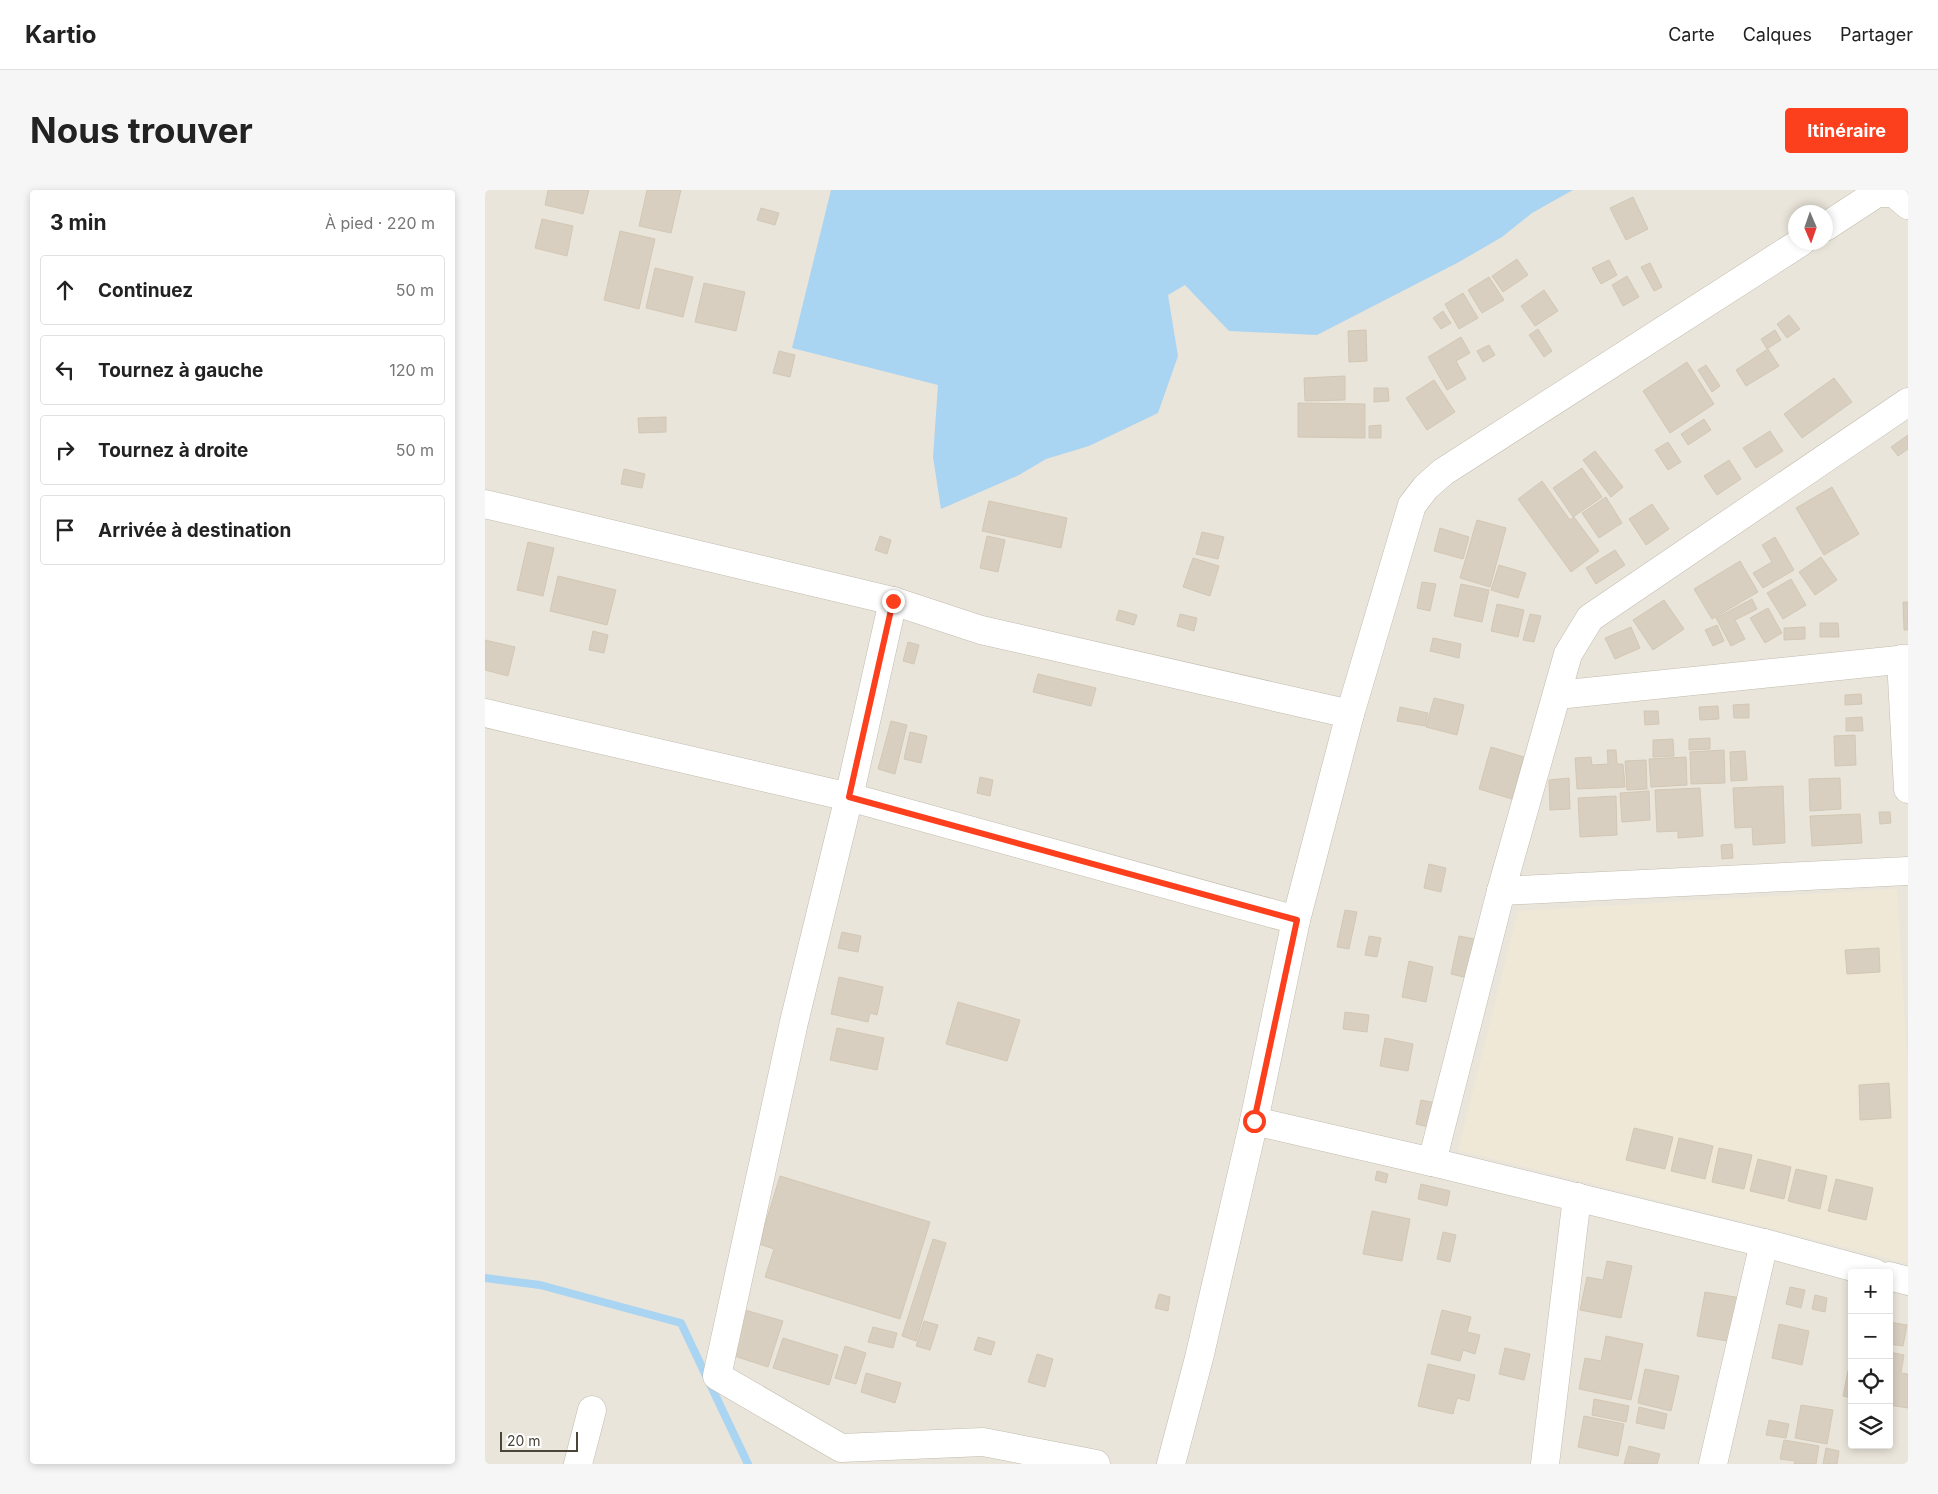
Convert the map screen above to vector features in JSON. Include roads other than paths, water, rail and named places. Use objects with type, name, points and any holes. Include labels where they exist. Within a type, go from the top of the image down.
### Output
[{"type":"street","points":[[1833,222],[1877,193],[1894,193],[1908,205]]},
{"type":"street","points":[[1171,1464],[1199,1358],[1254,1121],[1297,920],[1350,714],[1412,505],[1425,487],[1443,472],[1789,250]]},
{"type":"street","points":[[1432,1162],[1501,891],[1568,654],[1590,618],[1908,402]]},
{"type":"street","points":[[485,504],[893,601],[981,630],[1350,714]]},
{"type":"street","points":[[893,601],[849,797],[794,1022],[717,1376],[844,1456],[983,1442],[1096,1464]]},
{"type":"street","points":[[1557,695],[1904,659],[1908,788]]},
{"type":"street","points":[[485,713],[849,797],[1297,920]]},
{"type":"street","points":[[1501,891],[1908,871]]},
{"type":"street","points":[[1254,1121],[1577,1197],[1860,1269]]},
{"type":"street","points":[[1545,1464],[1577,1197]]},
{"type":"street","points":[[1713,1464],[1764,1243]]},
{"type":"street","points":[[1893,1277],[1908,1281]]},
{"type":"street","points":[[578,1464],[592,1410]]},
{"type":"water","points":[[831,190],[1573,190],[1532,213],[1502,237],[1459,262],[1317,335],[1229,331],[1185,285],[1168,295],[1178,356],[1158,413],[1089,446],[1046,459],[1019,475],[941,509],[933,457],[938,385],[792,348]]},
{"type":"waterway","points":[[485,1278],[540,1285],[681,1323],[748,1464]]}]
